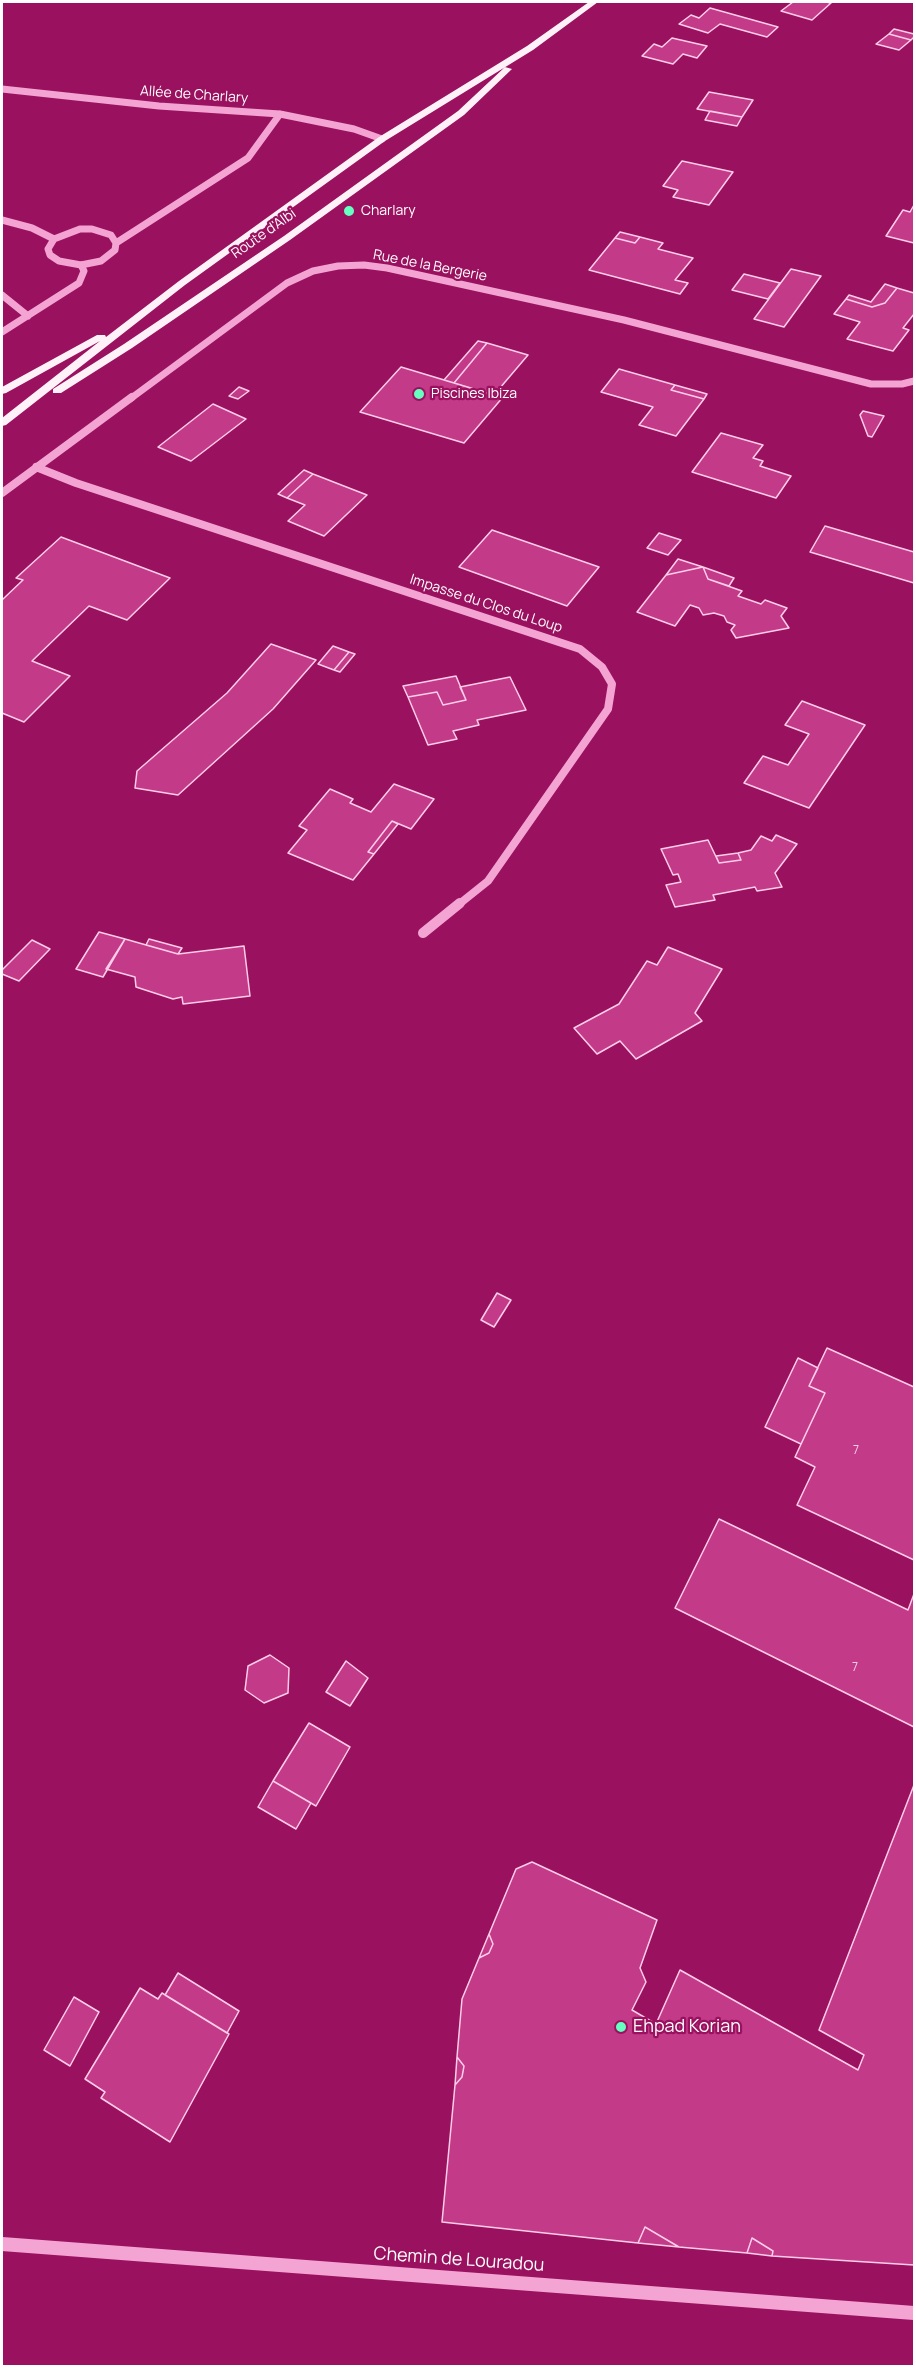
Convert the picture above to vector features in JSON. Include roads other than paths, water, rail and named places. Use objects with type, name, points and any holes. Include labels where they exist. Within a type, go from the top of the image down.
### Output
[{"type":"main road","name":"Route d'Albi","points":[[2,425],[182,283],[382,139],[530,48],[594,2]]},
{"type":"main road","name":"Route d'Albi","points":[[2,425],[128,346],[314,218],[460,113],[530,48]]},
{"type":"main road","points":[[2,391],[143,315]]},
{"type":"street","name":"Allée de Charlary","points":[[2,89],[159,106],[280,114],[354,129],[382,139]]},
{"type":"street","points":[[116,243],[248,158],[280,114]]},
{"type":"street","points":[[2,220],[32,228],[54,239]]},
{"type":"street","points":[[92,229],[111,235],[116,243],[115,250],[110,256],[101,261],[81,265],[59,261],[50,255],[48,249],[54,239],[72,230],[92,229]]},
{"type":"street","points":[[2,332],[79,283],[84,271],[81,265]]},
{"type":"street","name":"Rue de la Bergerie","points":[[2,493],[287,283],[313,271],[338,266],[387,268],[624,320],[871,384],[902,384],[915,381]]},
{"type":"street","points":[[2,295],[27,316]]},
{"type":"street","name":"Impasse du Clos du Loup","points":[[36,466],[75,483],[580,649],[602,667],[612,684],[608,709],[488,881],[423,933]]},
{"type":"street","name":"Chemin de Louradou","points":[[2,2244],[915,2313]]},
{"type":"place","name":"Charlary","points":[[349,211]]},
{"type":"place","name":"Piscines Ibiza","points":[[419,394]]},
{"type":"place","name":"Ehpad Korian","points":[[621,2027]]}]
